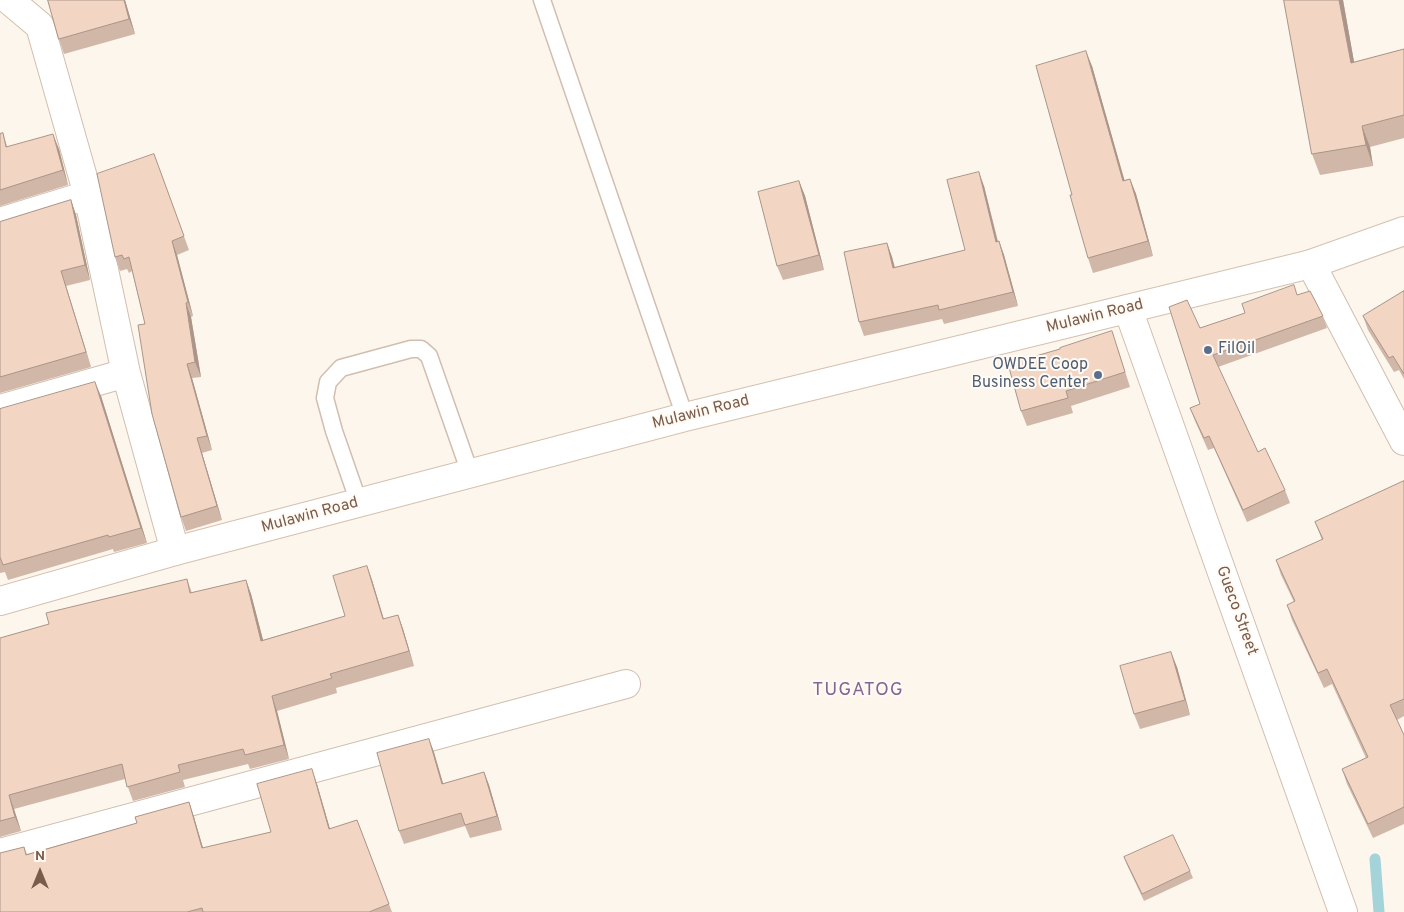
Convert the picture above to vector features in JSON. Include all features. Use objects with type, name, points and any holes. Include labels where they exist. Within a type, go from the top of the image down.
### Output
[{"type":"street","points":[[8,0],[40,26],[88,195],[126,373],[175,551]]},
{"type":"street","points":[[0,222],[88,195]]},
{"type":"street","name":"Mulawin Road","points":[[0,601],[175,551],[685,417],[1311,264],[1404,231]]},
{"type":"street","points":[[1311,264],[1404,441]]},
{"type":"street","name":"Gueco Street","points":[[1128,309],[1343,912]]},
{"type":"street","points":[[0,409],[126,373]]},
{"type":"street","points":[[0,853],[626,684]]},
{"type":"lane","points":[[542,0],[685,417]]},
{"type":"lane","points":[[359,503],[334,431],[325,398],[328,382],[341,368],[411,348],[421,348],[429,356],[470,473]]},
{"type":"building","points":[[48,0],[124,0],[129,19],[59,39]]},
{"type":"building","points":[[1284,0],[1339,0],[1351,63],[1404,49],[1404,115],[1362,126],[1366,145],[1312,154]]},
{"type":"building","points":[[1086,51],[1123,181],[1130,179],[1148,241],[1088,258],[1036,66]]},
{"type":"building","points":[[3,133],[6,147],[53,134],[63,170],[0,190],[0,134]]},
{"type":"building","points":[[154,154],[184,236],[172,241],[188,302],[186,303],[195,362],[187,364],[207,436],[197,438],[217,506],[181,517],[152,414],[138,325],[145,324],[129,257],[124,259],[122,255],[115,257],[97,174]]},
{"type":"building","points":[[979,172],[996,242],[999,241],[1013,292],[939,310],[938,305],[859,322],[844,252],[887,243],[893,268],[965,250],[947,180]]},
{"type":"building","points":[[799,181],[819,255],[777,266],[758,192]]},
{"type":"building","points":[[71,200],[85,265],[61,271],[86,352],[0,377],[0,222]]},
{"type":"building","points":[[1294,285],[1297,295],[1310,291],[1323,316],[1213,355],[1258,452],[1265,448],[1285,490],[1243,510],[1209,436],[1204,438],[1190,408],[1200,404],[1169,307],[1187,300],[1200,328],[1245,313],[1242,304]]},
{"type":"building","points":[[1404,291],[1404,374],[1393,356],[1389,358],[1363,316]]},
{"type":"building","points":[[1112,331],[1125,372],[1066,391],[1068,398],[1021,411],[1008,364]]},
{"type":"building","points":[[95,382],[141,528],[109,537],[108,535],[3,565],[0,557],[0,409]]},
{"type":"building","points":[[1404,481],[1404,699],[1390,705],[1404,735],[1404,807],[1368,824],[1342,769],[1368,757],[1327,669],[1318,673],[1287,605],[1295,601],[1276,560],[1323,539],[1315,522]]},
{"type":"building","points":[[367,566],[383,619],[398,615],[409,651],[330,674],[332,678],[272,696],[284,745],[245,755],[243,749],[178,765],[180,772],[127,787],[122,764],[9,795],[15,817],[0,821],[0,638],[49,624],[46,613],[187,579],[190,593],[246,580],[261,641],[345,616],[333,576]]},
{"type":"building","points":[[1171,652],[1185,700],[1134,714],[1120,666]]},
{"type":"building","points":[[429,739],[442,784],[484,772],[497,816],[465,825],[461,813],[399,831],[377,753]]},
{"type":"building","points":[[312,769],[329,829],[357,820],[389,904],[369,912],[203,912],[202,908],[187,912],[0,912],[0,853],[24,847],[26,855],[137,823],[135,817],[189,802],[202,848],[271,832],[257,784]]},
{"type":"building","points":[[1173,835],[1190,871],[1142,894],[1124,857]]},
{"type":"waterway","points":[[1375,859],[1379,912]]},
{"type":"place","name":"FilOil","points":[[1208,350]]},
{"type":"place","name":"OWDEE Coop Business Center","points":[[1098,375]]},
{"type":"district","name":"TUGATOG","points":[[858,691]]}]
